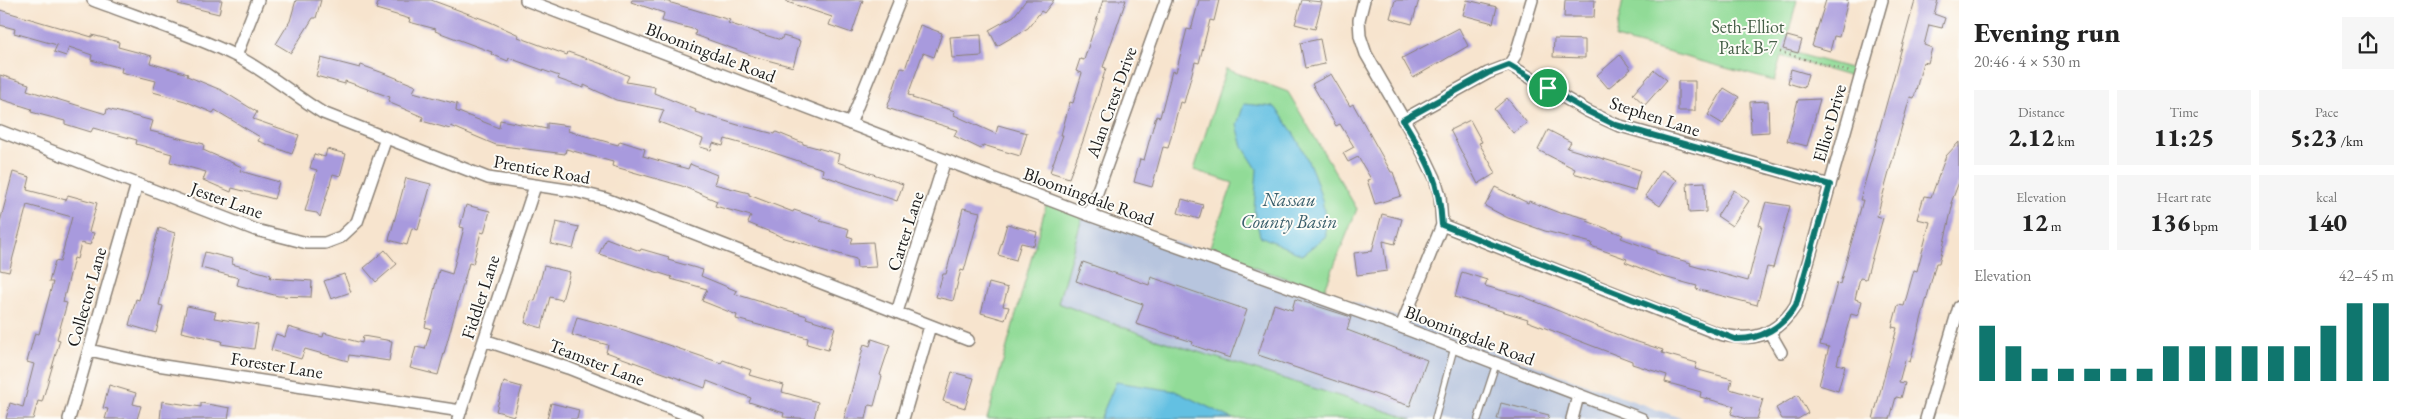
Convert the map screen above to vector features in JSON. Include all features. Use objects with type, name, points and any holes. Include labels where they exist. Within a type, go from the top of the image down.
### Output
[{"type":"street","name":"Prentice Road","points":[[93,0],[236,56],[260,70],[298,98],[323,112],[488,178],[574,191],[606,199],[968,340]]},
{"type":"street","points":[[236,56],[258,0]]},
{"type":"street","name":"Bloomingdale Road","points":[[526,0],[1089,215],[1401,327],[1642,419]]},
{"type":"street","points":[[850,124],[900,0]]},
{"type":"street","name":"Alan Crest Drive","points":[[1089,215],[1166,0]]},
{"type":"street","points":[[1364,0],[1359,20],[1363,45],[1436,178],[1440,196],[1442,225],[1401,327]]},
{"type":"street","points":[[1403,120],[1488,73],[1509,65],[1516,54],[1532,0]]},
{"type":"street","name":"Elliot Drive","points":[[1442,225],[1716,333],[1735,339],[1747,339],[1769,331],[1782,323],[1796,305],[1882,0]]},
{"type":"street","name":"Stephen Lane","points":[[1509,65],[1587,111],[1616,125],[1830,185]]},
{"type":"street","name":"Jester Lane","points":[[0,131],[256,230],[306,243],[325,243],[341,237],[358,222],[386,138]]},
{"type":"street","name":"Carter Lane","points":[[897,312],[945,160]]},
{"type":"street","name":"Collector Lane","points":[[69,419],[137,184]]},
{"type":"street","name":"Fiddler Lane","points":[[459,415],[535,186]]},
{"type":"street","points":[[1926,419],[1959,307]]},
{"type":"street","points":[[903,419],[930,326]]},
{"type":"street","points":[[1769,331],[1781,352]]},
{"type":"street","name":"Teamster Lane","points":[[484,340],[568,368],[697,419]]},
{"type":"street","name":"Forester Lane","points":[[89,350],[157,365],[459,415]]},
{"type":"street","points":[[1572,419],[1578,396]]},
{"type":"lane","points":[[1435,419],[1454,348]]},
{"type":"lane","points":[[1478,419],[1496,364]]},
{"type":"path","points":[[1780,52],[1861,75]]},
{"type":"shaded area","points":[[1084,211],[1445,333],[1683,419],[1412,419],[1150,337],[1058,303]]},
{"type":"green space","name":"Seth-Elliot Park B-7","points":[[1623,0],[1797,0],[1784,50],[1857,70],[1855,78],[1781,56],[1774,81],[1615,38]]},
{"type":"green space","points":[[1226,69],[1288,92],[1357,209],[1324,291],[1208,252],[1233,183],[1194,170]]},
{"type":"green space","points":[[1048,198],[1084,211],[1058,303],[1150,337],[1412,419],[987,419]]},
{"type":"water","name":"Nassau County Basin","points":[[1244,104],[1275,107],[1290,127],[1318,185],[1325,216],[1326,236],[1302,255],[1260,236],[1254,210],[1257,169],[1243,147],[1237,125]]},
{"type":"water","points":[[1116,382],[1175,391],[1233,419],[1100,419]]},
{"type":"building","points":[[179,0],[222,0],[219,14],[178,4]]},
{"type":"building","points":[[296,0],[321,0],[316,18],[313,18],[291,53],[276,44],[290,21]]},
{"type":"building","points":[[379,0],[431,0],[488,21],[519,35],[518,37],[567,55],[568,52],[605,65],[629,76],[626,82],[655,87],[654,93],[696,110],[695,112],[738,125],[775,134],[776,132],[803,144],[839,154],[837,162],[903,184],[897,201],[822,175],[823,169],[725,139],[723,146],[713,143],[711,150],[700,147],[703,139],[659,122],[664,110],[616,100],[584,85],[584,88],[558,79],[559,76],[509,58],[508,61],[491,54],[492,52],[435,31],[436,29],[409,22],[410,19],[376,9]]},
{"type":"building","points":[[632,0],[661,0],[730,20],[728,23],[781,40],[783,36],[800,41],[793,67],[756,57],[695,35],[696,30],[662,21],[664,13],[631,2]]},
{"type":"building","points":[[787,0],[863,0],[852,33],[829,25],[832,17],[787,2]]},
{"type":"building","points":[[1026,0],[1054,0],[1044,13],[1041,11],[1028,28],[997,46],[989,30],[1014,16]]},
{"type":"building","points":[[1103,0],[1126,0],[1103,67],[1106,68],[1083,141],[1069,178],[1050,172],[1063,135],[1061,135],[1070,102],[1073,103],[1082,73],[1076,71],[1080,59],[1084,60]]},
{"type":"building","points":[[1199,0],[1219,0],[1214,21],[1210,20],[1199,63],[1195,62],[1184,103],[1180,102],[1168,148],[1163,147],[1152,187],[1134,182],[1140,159],[1144,160],[1156,116],[1160,117],[1172,71],[1176,72],[1187,29],[1191,30]]},
{"type":"building","points":[[1302,0],[1322,2],[1315,29],[1295,24]]},
{"type":"building","points":[[1395,0],[1419,0],[1412,24],[1390,18]]},
{"type":"building","points":[[1467,0],[1497,7],[1493,23],[1463,15]]},
{"type":"building","points":[[1565,0],[1595,0],[1594,17],[1564,17]]},
{"type":"building","points":[[1826,0],[1848,0],[1839,37],[1834,36],[1830,51],[1812,46]]},
{"type":"building","points":[[1915,0],[1938,0],[1934,14],[1945,18],[1942,28],[1929,25],[1924,45],[1932,48],[1928,63],[1923,62],[1914,98],[1910,97],[1877,216],[1883,218],[1866,279],[1860,278],[1855,299],[1862,301],[1858,316],[1851,314],[1837,364],[1845,366],[1838,391],[1819,385],[1829,347],[1820,345],[1837,283],[1840,284],[1863,200],[1860,200]]},
{"type":"building","points":[[0,10],[92,37],[92,35],[119,42],[118,47],[152,56],[150,63],[188,74],[187,76],[221,90],[257,112],[253,119],[299,135],[292,154],[258,141],[260,137],[215,110],[213,113],[185,101],[153,92],[156,81],[121,72],[122,68],[91,60],[92,55],[69,47],[66,56],[54,52],[57,45],[14,33],[15,29],[0,25]]},
{"type":"building","points":[[920,25],[942,33],[934,57],[923,53],[908,95],[913,96],[912,98],[955,111],[954,115],[996,134],[998,125],[1027,133],[1020,156],[983,145],[981,149],[954,136],[957,130],[887,108],[901,67],[905,69]]},
{"type":"building","points":[[1459,28],[1468,46],[1413,78],[1402,58]]},
{"type":"building","points":[[981,35],[982,56],[952,58],[950,37]]},
{"type":"building","points":[[1787,36],[1802,40],[1798,53],[1783,49]]},
{"type":"building","points":[[1320,39],[1325,64],[1305,68],[1300,43]]},
{"type":"building","points":[[1554,39],[1585,40],[1585,58],[1553,57]]},
{"type":"building","points":[[1620,55],[1631,69],[1608,88],[1597,75]]},
{"type":"building","points":[[321,58],[360,68],[361,65],[389,75],[416,86],[413,92],[457,104],[456,111],[499,128],[500,120],[547,129],[547,123],[569,126],[568,131],[618,145],[620,141],[645,149],[643,156],[688,169],[690,164],[717,175],[714,184],[749,193],[749,195],[793,212],[794,210],[821,219],[820,221],[849,229],[847,236],[853,238],[851,243],[873,242],[876,267],[857,268],[856,259],[785,238],[748,223],[751,216],[715,206],[717,201],[682,186],[612,166],[613,162],[566,149],[565,154],[496,145],[451,126],[450,129],[422,121],[423,117],[388,102],[390,97],[345,81],[345,84],[316,76]]},
{"type":"building","points":[[1791,69],[1808,74],[1804,88],[1788,83]]},
{"type":"building","points":[[1654,70],[1667,80],[1645,105],[1633,94]]},
{"type":"building","points":[[1331,74],[1350,106],[1353,104],[1391,172],[1393,172],[1401,196],[1375,204],[1367,180],[1371,179],[1358,157],[1348,162],[1343,153],[1354,147],[1340,124],[1336,126],[1312,84]]},
{"type":"building","points":[[0,75],[29,84],[27,90],[106,114],[107,109],[153,121],[150,131],[204,144],[203,150],[242,167],[240,171],[279,182],[274,199],[232,188],[231,192],[203,180],[206,172],[170,162],[172,154],[136,144],[137,140],[93,128],[91,132],[65,124],[65,121],[31,112],[32,109],[0,99]]},
{"type":"building","points":[[1678,81],[1695,81],[1695,111],[1678,111]]},
{"type":"building","points":[[1724,88],[1739,97],[1723,124],[1708,115]]},
{"type":"building","points":[[1507,98],[1527,123],[1513,133],[1494,109]]},
{"type":"building","points":[[1820,99],[1807,146],[1787,141],[1798,100]]},
{"type":"building","points":[[1768,101],[1769,132],[1751,133],[1750,102]]},
{"type":"building","points":[[1470,120],[1482,142],[1479,143],[1496,173],[1478,184],[1450,130]]},
{"type":"building","points":[[1548,130],[1571,142],[1567,148],[1640,170],[1635,191],[1573,173],[1575,169],[1538,150]]},
{"type":"building","points":[[1959,142],[1959,182],[1951,203],[1953,203],[1939,263],[1936,263],[1910,362],[1905,360],[1899,382],[1905,383],[1901,398],[1896,397],[1890,419],[1873,419],[1897,328],[1892,327],[1898,305],[1904,306],[1914,270],[1917,271],[1930,222],[1917,219],[1924,196],[1931,197],[1946,156]]},
{"type":"building","points":[[327,149],[346,154],[340,176],[333,174],[320,217],[317,213],[305,211],[317,170],[310,168],[314,154],[325,157]]},
{"type":"building","points":[[1662,170],[1677,180],[1660,206],[1645,196]]},
{"type":"building","points":[[13,172],[30,177],[27,190],[66,200],[68,195],[97,203],[89,232],[94,233],[90,245],[81,243],[77,259],[74,258],[63,302],[67,303],[57,339],[60,340],[42,402],[38,401],[33,419],[6,419],[10,403],[23,407],[34,364],[27,362],[35,333],[39,334],[53,282],[49,282],[55,261],[60,262],[72,217],[27,205],[9,272],[0,270],[0,222]]},
{"type":"building","points":[[406,178],[431,184],[418,230],[412,228],[407,245],[389,240]]},
{"type":"building","points":[[1705,182],[1706,212],[1689,213],[1687,183]]},
{"type":"building","points":[[1495,187],[1528,203],[1529,201],[1562,214],[1563,212],[1588,219],[1587,221],[1623,235],[1621,238],[1656,251],[1656,253],[1691,263],[1690,265],[1748,281],[1762,226],[1759,225],[1766,202],[1790,206],[1773,268],[1767,267],[1757,305],[1696,289],[1697,286],[1660,276],[1625,262],[1627,259],[1591,246],[1592,243],[1545,231],[1508,218],[1485,206]]},
{"type":"building","points":[[1734,190],[1749,201],[1732,226],[1717,216]]},
{"type":"building","points":[[1182,199],[1203,205],[1199,219],[1178,213]]},
{"type":"building","points":[[466,205],[490,211],[484,233],[481,232],[473,264],[469,263],[438,375],[410,368],[416,347],[425,349],[431,329],[425,327],[439,270],[452,274],[464,228],[460,227]]},
{"type":"building","points":[[963,208],[980,212],[964,271],[961,270],[953,301],[936,297],[943,274],[946,274]]},
{"type":"building","points":[[1382,214],[1402,219],[1395,244],[1383,241],[1387,271],[1357,275],[1354,253],[1372,251]]},
{"type":"building","points":[[556,222],[579,227],[573,249],[551,244]]},
{"type":"building","points":[[1007,224],[1037,232],[1034,246],[1021,243],[1016,260],[998,255]]},
{"type":"building","points":[[159,228],[175,233],[159,305],[163,306],[156,333],[129,325],[136,299],[139,300]]},
{"type":"building","points":[[606,238],[640,251],[641,249],[669,257],[668,260],[703,270],[701,276],[737,291],[735,294],[807,316],[806,318],[835,327],[828,350],[807,344],[808,338],[736,319],[737,315],[702,301],[707,289],[671,279],[672,277],[599,254]]},
{"type":"building","points":[[385,250],[397,264],[376,282],[364,268]]},
{"type":"building","points":[[205,252],[233,259],[232,264],[271,275],[270,278],[312,281],[311,297],[278,296],[237,285],[239,278],[201,268]]},
{"type":"building","points":[[1083,262],[1149,285],[1151,277],[1247,310],[1230,358],[1192,345],[1193,342],[1136,324],[1143,304],[1076,281]]},
{"type":"building","points":[[544,266],[570,272],[562,300],[550,297],[542,328],[525,323],[531,300],[535,301]]},
{"type":"building","points":[[1462,272],[1487,280],[1485,286],[1522,296],[1628,339],[1663,350],[1662,353],[1697,363],[1695,369],[1732,379],[1730,389],[1763,399],[1757,419],[1746,419],[1731,414],[1734,406],[1700,397],[1701,392],[1665,382],[1667,375],[1632,364],[1632,361],[1527,321],[1528,319],[1455,297]]},
{"type":"building","points":[[344,274],[351,292],[331,299],[324,281]]},
{"type":"building","points":[[989,283],[1008,288],[1003,306],[1009,307],[1005,320],[981,313]]},
{"type":"building","points":[[1295,299],[1351,317],[1347,330],[1427,360],[1410,406],[1258,355],[1274,304],[1292,310]]},
{"type":"building","points":[[187,306],[216,312],[214,318],[258,325],[254,349],[221,344],[222,341],[181,332]]},
{"type":"building","points":[[577,317],[618,328],[721,363],[723,360],[751,370],[749,375],[784,385],[782,392],[818,402],[814,419],[783,417],[784,413],[749,402],[751,398],[707,381],[705,388],[606,352],[608,345],[572,335]]},
{"type":"building","points":[[288,327],[323,337],[324,333],[362,343],[363,336],[392,341],[389,361],[349,355],[348,361],[305,349],[301,359],[271,350],[276,334],[285,337]]},
{"type":"building","points":[[872,339],[890,345],[880,375],[882,376],[874,406],[869,405],[866,419],[844,419],[864,344],[870,346]]},
{"type":"building","points":[[952,372],[974,378],[965,408],[943,401]]},
{"type":"building","points":[[504,382],[522,387],[514,416],[496,411]]},
{"type":"building","points":[[109,385],[136,393],[133,404],[141,406],[137,419],[105,419],[108,409],[103,408]]},
{"type":"building","points":[[1798,395],[1808,413],[1798,419],[1782,419],[1776,408]]},
{"type":"building","points":[[162,401],[201,407],[201,403],[230,408],[228,419],[160,419]]},
{"type":"building","points":[[551,403],[579,410],[577,419],[547,419]]},
{"type":"building","points":[[1501,403],[1549,415],[1548,419],[1497,419]]},
{"type":"route","points":[[1509,65],[1548,88],[1587,111],[1616,125],[1830,185],[1801,289],[1796,305],[1790,315],[1782,323],[1758,336],[1747,339],[1735,339],[1442,225],[1440,196],[1436,178],[1403,120],[1488,73],[1509,65]]}]
